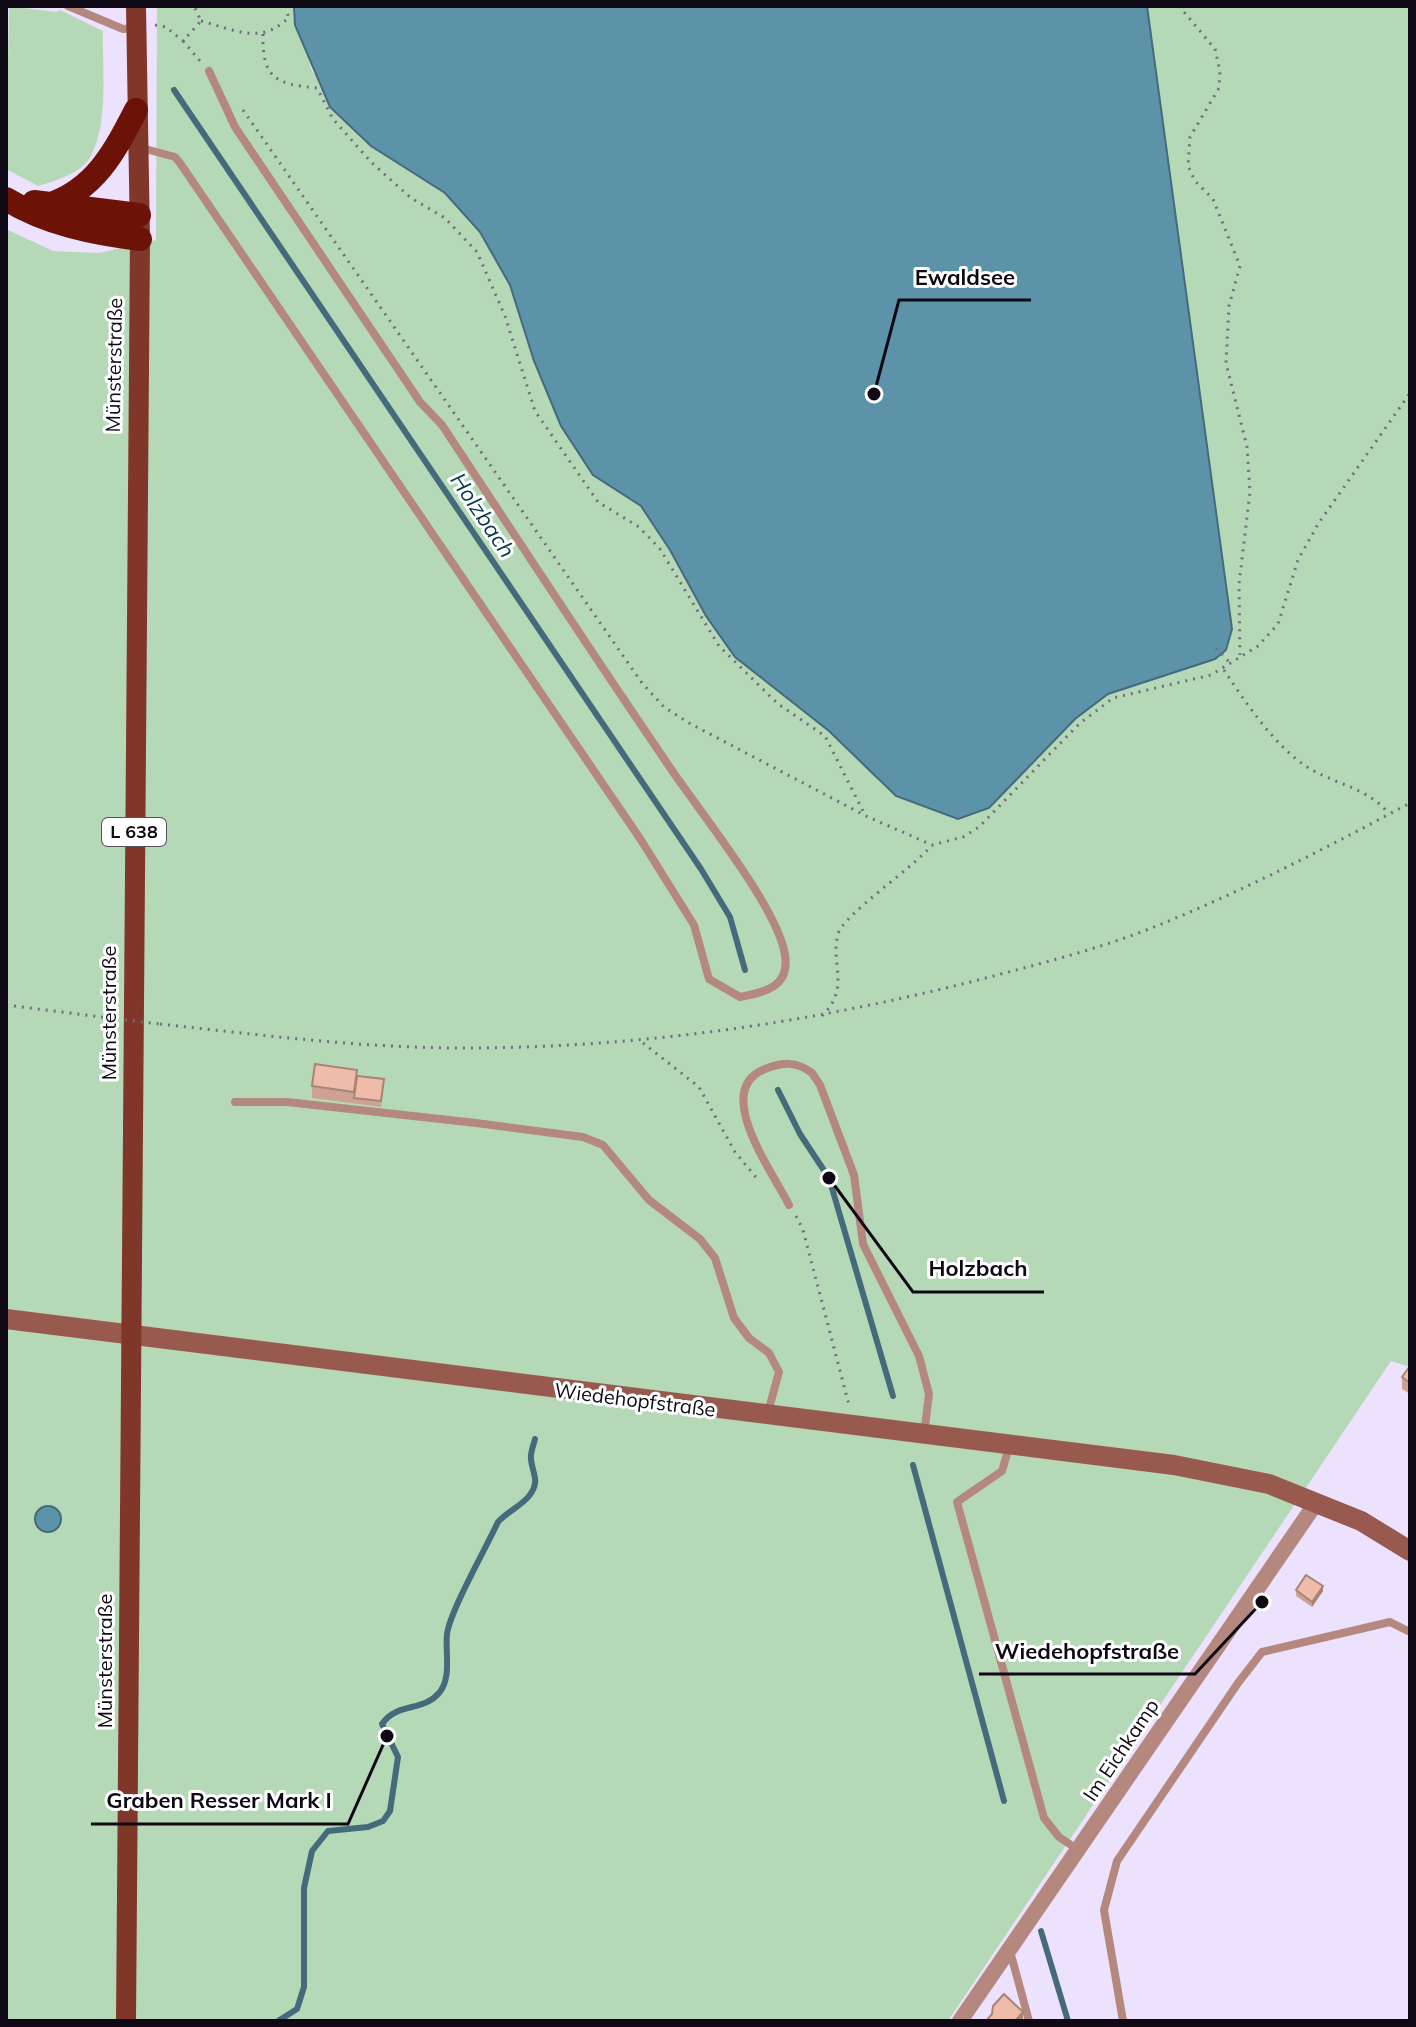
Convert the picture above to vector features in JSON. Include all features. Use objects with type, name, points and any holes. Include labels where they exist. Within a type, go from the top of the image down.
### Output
[{"type":"highway","points":[[48,205],[81,187],[106,165],[136,110]]},
{"type":"highway","points":[[6,196],[140,227]]},
{"type":"highway","points":[[6,196],[42,217],[92,233],[140,227]]},
{"type":"main road","name":"Münsterstraße","points":[[126,2021],[140,227],[136,6]]},
{"type":"main road","name":"Wiedehopfstraße","points":[[6,1319],[854,1428],[1174,1465],[1269,1484],[1361,1521],[1410,1551]]},
{"type":"street","name":"Im Eichkamp","points":[[960,2021],[1316,1503]]},
{"type":"lane","points":[[68,6],[123,29],[136,28]]},
{"type":"lane","points":[[137,147],[175,157],[180,163],[641,840],[694,925],[709,979],[740,997],[777,987],[785,975],[785,955],[776,927],[753,886],[624,701],[442,425],[420,402],[235,127],[209,71]]},
{"type":"lane","points":[[789,1205],[745,1120],[741,1102],[743,1088],[750,1077],[781,1063],[803,1066],[812,1073],[848,1155],[863,1244],[919,1356],[929,1394],[924,1436]]},
{"type":"lane","points":[[235,1102],[287,1102],[476,1123],[583,1137],[603,1145],[649,1200],[700,1239],[715,1258],[734,1318],[749,1338],[769,1353],[779,1372],[767,1417]]},
{"type":"lane","points":[[1009,1446],[1002,1471],[957,1502],[1044,1818],[1059,1837],[1078,1849]]},
{"type":"lane","points":[[1123,2021],[1104,1910],[1117,1861],[1238,1683],[1262,1652],[1390,1622],[1410,1632]]},
{"type":"lane","points":[[1009,1950],[1029,2021]]},
{"type":"path","points":[[194,6],[201,21]]},
{"type":"path","points":[[201,21],[263,34],[274,31],[289,16],[286,6]]},
{"type":"path","points":[[1179,6],[1215,49],[1220,71],[1219,88],[1190,137],[1188,166],[1195,181],[1213,199],[1240,266],[1240,278],[1229,306],[1226,363],[1247,447],[1250,492],[1239,584],[1240,655]]},
{"type":"path","points":[[183,41],[201,21]]},
{"type":"path","points":[[136,28],[153,24],[166,27],[209,71]]},
{"type":"path","points":[[263,34],[265,64],[274,79],[284,84],[317,88],[333,119],[371,162],[411,198],[445,218],[477,252],[505,316],[535,411],[598,502],[639,527],[660,549],[719,646],[778,704],[825,736],[866,816]]},
{"type":"path","points":[[234,100],[276,153],[642,683],[664,707],[866,816],[932,845]]},
{"type":"path","points":[[822,1016],[835,999],[839,981],[837,943],[842,926],[916,864],[932,845],[963,837],[979,827],[1079,724],[1113,698],[1224,670],[1240,655],[1258,646],[1278,624],[1298,560],[1318,524],[1410,393]]},
{"type":"path","points":[[1216,648],[1231,664]]},
{"type":"path","points":[[1224,670],[1275,735],[1304,765],[1379,801],[1389,814]]},
{"type":"path","points":[[6,1005],[386,1046],[551,1047],[642,1042],[822,1016],[900,1000],[1070,956],[1157,926],[1232,894],[1410,803]]},
{"type":"path","points":[[642,1042],[699,1087],[748,1170],[789,1205],[803,1230],[836,1345],[854,1428]]},
{"type":"green space","points":[[9,6],[60,10],[103,31],[104,78],[97,142],[87,162],[75,172],[38,186],[6,169]]},
{"type":"green space","points":[[157,6],[294,6],[295,25],[301,33],[312,71],[371,146],[445,193],[480,231],[510,285],[534,361],[561,426],[593,475],[641,506],[670,550],[706,616],[735,657],[829,731],[896,796],[989,808],[1075,719],[1108,694],[1215,659],[1232,629],[1147,6],[1410,6],[1410,1367],[1391,1361],[948,2021],[6,2021],[6,229],[53,251],[99,253],[156,240]]},
{"type":"water","points":[[294,6],[1147,6],[1232,629],[1226,650],[1215,659],[1108,694],[1075,719],[989,808],[958,819],[896,796],[829,731],[735,657],[706,616],[670,550],[641,506],[593,475],[561,426],[534,361],[510,285],[480,232],[445,193],[371,146],[330,107],[295,25]]},
{"type":"water","points":[[48,1506],[57,1510],[61,1519],[57,1528],[48,1532],[39,1528],[35,1519],[39,1510]]},
{"type":"building","points":[[315,1064],[357,1070],[354,1092],[312,1086]]},
{"type":"building","points":[[357,1076],[384,1079],[381,1101],[354,1098]]},
{"type":"building","points":[[1410,1366],[1410,1383],[1402,1377]]},
{"type":"building","points":[[1306,1575],[1323,1586],[1312,1602],[1296,1590]]},
{"type":"building","points":[[1004,1994],[1023,2012],[1015,2021],[986,2021],[992,2014],[993,2006]]},
{"type":"waterway","name":"Holzbach","points":[[174,90],[701,869],[730,917],[745,970]]},
{"type":"waterway","name":"Holzbach","points":[[778,1090],[800,1134],[829,1178],[893,1396]]},
{"type":"waterway","points":[[278,2021],[297,2009],[304,1987],[304,1888],[312,1851],[328,1831],[368,1827],[383,1821],[390,1811],[398,1757],[382,1724],[395,1713],[433,1699],[443,1687],[447,1672],[447,1634],[462,1595],[498,1522],[526,1500],[535,1486],[531,1457],[535,1439]]},
{"type":"waterway","name":"Holzbach","points":[[913,1465],[1004,1801]]},
{"type":"waterway","name":"Holzbach","points":[[1041,1931],[1068,2021]]},
{"type":"place","name":"Ewaldsee","points":[[874,394]]},
{"type":"place","name":"Holzbach","points":[[829,1178]]},
{"type":"place","name":"Wiedehopfstraße","points":[[1262,1602]]},
{"type":"place","name":"Graben Resser Mark I","points":[[387,1736]]}]
